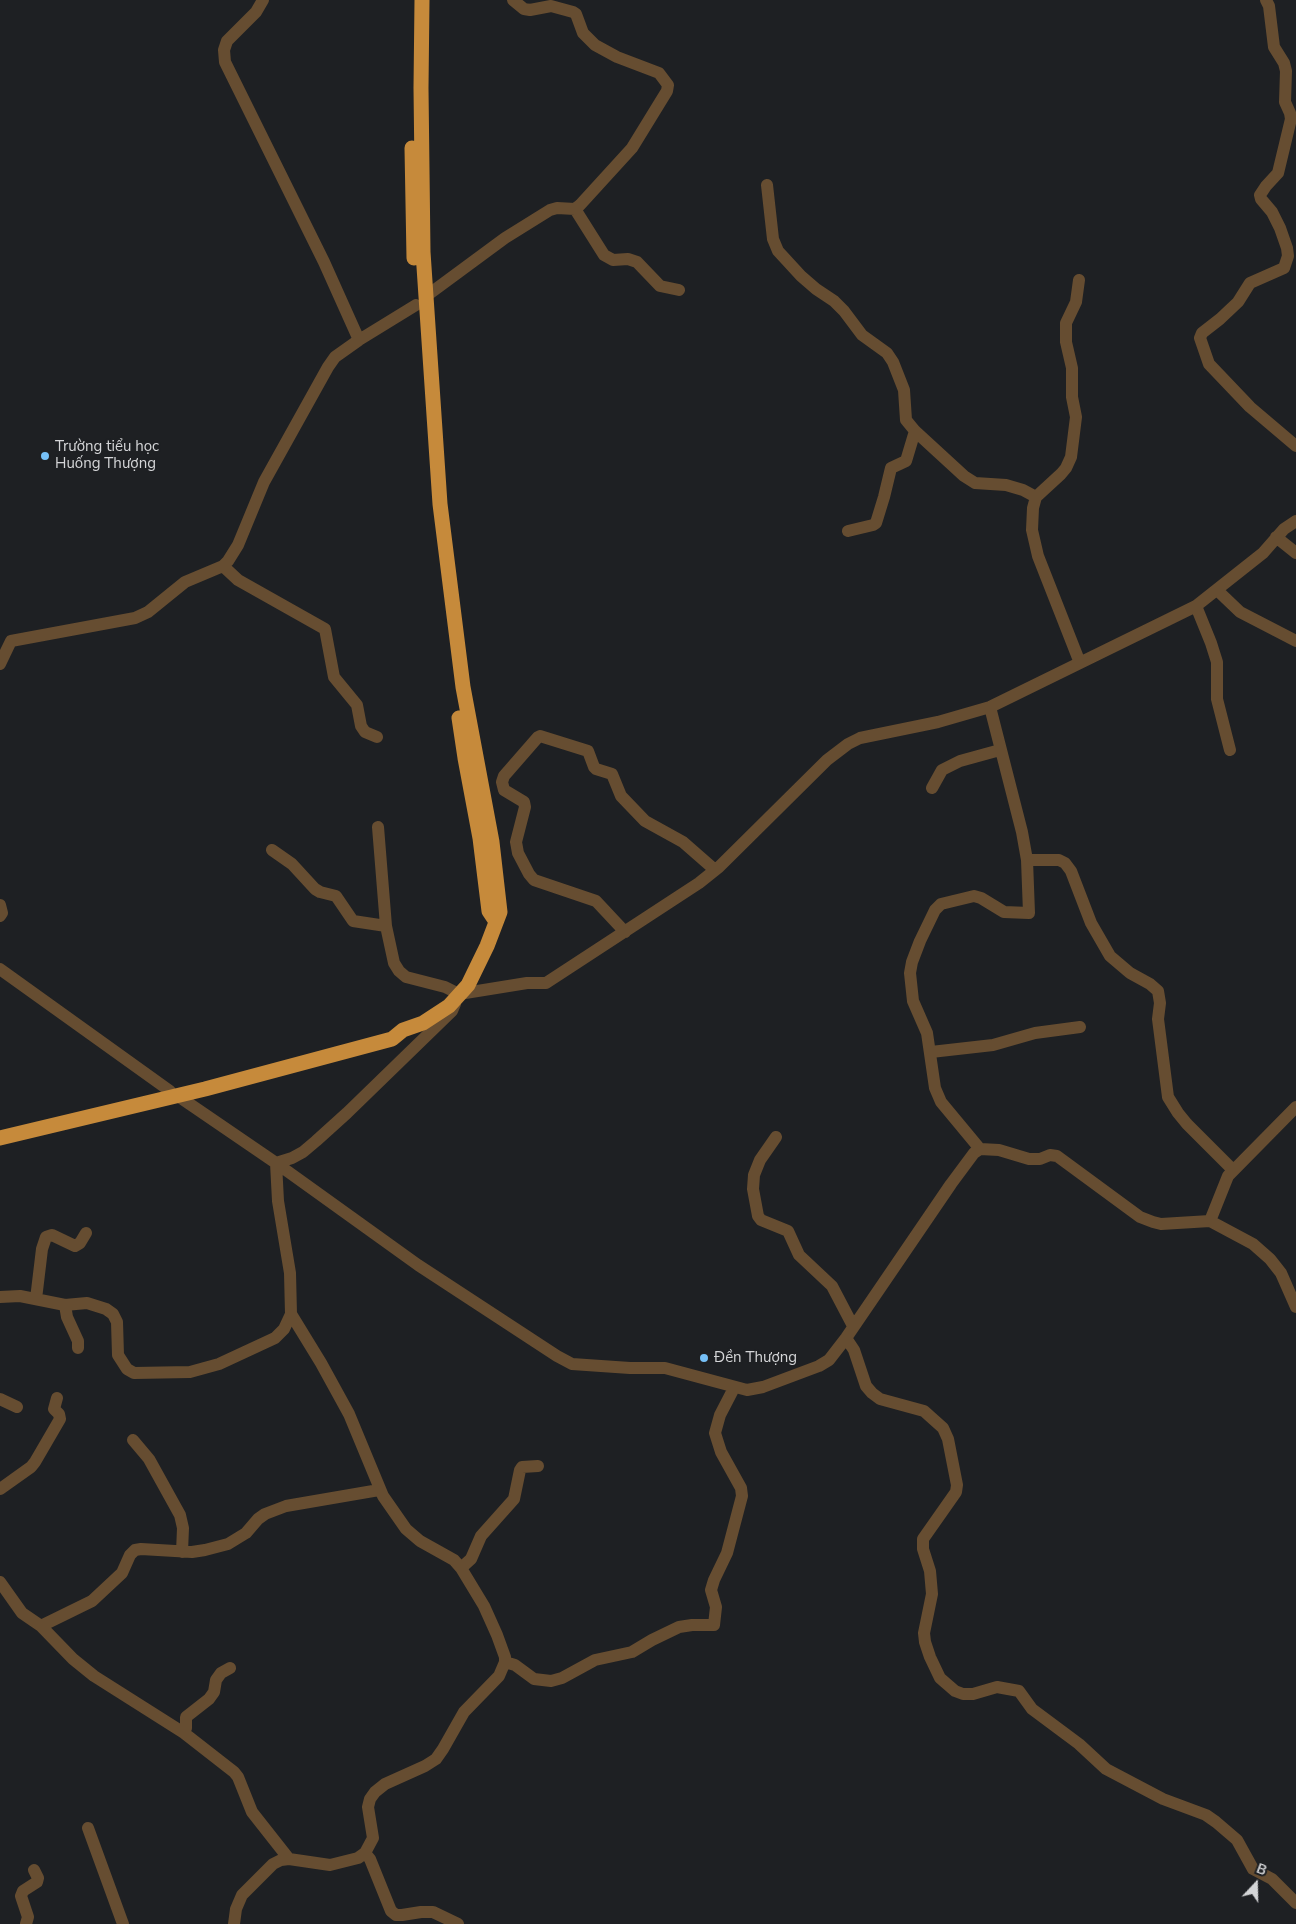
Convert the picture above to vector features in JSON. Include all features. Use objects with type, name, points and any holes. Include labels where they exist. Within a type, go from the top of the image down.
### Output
[{"type":"highway","points":[[413,0],[412,232],[420,301]]},
{"type":"highway","points":[[0,1131],[62,1120],[174,1094],[389,1031],[402,1030],[423,1023],[449,1006],[468,985],[483,954],[495,920],[489,911],[480,838],[465,758],[448,647],[430,490],[420,301],[422,0]]},
{"type":"highway","points":[[0,1138],[62,1120]]},
{"type":"street","points":[[263,0],[250,19],[227,41],[224,50],[225,62],[320,253],[359,340]]},
{"type":"street","points":[[513,0],[524,9],[530,10],[551,6],[573,12],[576,14],[583,33],[595,45],[659,73],[668,85],[664,98],[632,148],[575,209]]},
{"type":"street","points":[[1266,0],[1269,6],[1274,47],[1286,71],[1285,102],[1293,111],[1278,173],[1260,195],[1272,212],[1287,248],[1288,256],[1284,268],[1250,283],[1238,302],[1202,333],[1200,338],[1209,364],[1250,407],[1296,446]]},
{"type":"street","points":[[767,185],[773,239],[778,251],[801,276],[834,301],[862,335],[887,353],[893,362],[904,390],[906,420],[914,430],[964,476],[975,483],[1006,485],[1023,490],[1036,497]]},
{"type":"street","points":[[0,664],[11,641],[136,618],[148,612],[185,582],[223,566],[238,545],[264,482],[328,366],[335,357],[420,301],[505,238],[550,210],[557,208],[575,209]]},
{"type":"street","points":[[575,209],[604,255],[613,260],[628,259],[637,262],[660,286],[679,290]]},
{"type":"street","points":[[1079,280],[1076,302],[1066,323],[1066,342],[1072,368],[1072,397],[1076,417],[1071,457],[1061,474],[1036,497],[1033,508],[1032,530],[1038,556],[1080,663]]},
{"type":"street","points":[[848,531],[876,523],[891,468],[906,461],[914,430]]},
{"type":"street","points":[[378,826],[386,926],[394,963],[399,971],[406,977],[459,994],[527,983],[546,983],[699,883],[715,870],[826,760],[848,744],[860,738],[938,722],[990,707],[1196,606],[1263,553],[1284,529],[1296,521]]},
{"type":"street","points":[[1276,537],[1296,553]]},
{"type":"street","points":[[223,566],[238,580],[325,629],[334,677],[357,706],[361,726],[365,732],[377,737]]},
{"type":"street","points":[[1217,590],[1240,612],[1296,641]]},
{"type":"street","points":[[1196,606],[1217,662],[1217,699],[1230,750]]},
{"type":"street","points":[[980,1149],[941,1102],[935,1088],[927,1033],[913,1001],[910,985],[912,962],[920,941],[941,904],[974,896],[981,898],[1004,912],[1029,913],[1027,860],[1013,793],[990,707]]},
{"type":"street","points":[[625,932],[596,901],[534,880],[516,848],[525,807],[524,802],[504,790],[502,782],[504,776],[538,737],[540,736],[588,751],[594,767],[612,774],[621,796],[645,821],[683,842],[715,870]]},
{"type":"street","points":[[932,788],[942,770],[960,761],[1000,750]]},
{"type":"street","points":[[272,850],[292,864],[315,889],[336,896],[353,921],[386,926]]},
{"type":"street","points":[[1027,860],[1059,860],[1065,863],[1071,871],[1091,923],[1110,956],[1130,973],[1150,984],[1158,991],[1160,1003],[1158,1019],[1168,1096],[1187,1124],[1233,1170]]},
{"type":"street","points":[[0,905],[2,913],[0,916]]},
{"type":"street","points":[[0,969],[418,1265],[572,1364],[630,1368],[665,1368],[747,1390],[763,1387],[820,1366],[829,1360],[846,1338],[951,1184],[974,1153],[980,1149],[999,1150],[1029,1159],[1040,1159],[1050,1155],[1057,1156],[1140,1217],[1153,1222],[1161,1224],[1210,1221],[1252,1244],[1270,1259],[1281,1273],[1296,1307]]},
{"type":"street","points":[[276,1163],[303,1152],[316,1142],[452,1011],[459,994]]},
{"type":"street","points":[[931,1052],[992,1045],[1035,1033],[1080,1027]]},
{"type":"street","points":[[1210,1221],[1224,1183],[1233,1170],[1296,1107]]},
{"type":"street","points":[[776,1137],[760,1160],[754,1176],[753,1189],[758,1216],[761,1220],[788,1231],[799,1256],[832,1286],[853,1326]]},
{"type":"street","points":[[0,1297],[20,1296],[65,1305],[87,1303],[98,1305],[113,1314],[117,1322],[118,1355],[127,1369],[134,1374],[190,1372],[219,1364],[276,1338],[284,1329],[291,1314],[290,1272],[278,1201],[276,1163]]},
{"type":"street","points":[[36,1298],[42,1249],[46,1237],[52,1235],[75,1246],[80,1243],[86,1233]]},
{"type":"street","points":[[65,1305],[67,1317],[78,1341],[78,1348]]},
{"type":"street","points":[[234,1924],[236,1909],[242,1895],[274,1864],[281,1860],[289,1859],[330,1865],[358,1858],[365,1853],[373,1838],[368,1807],[370,1799],[375,1792],[385,1784],[425,1766],[436,1758],[444,1749],[464,1712],[499,1676],[505,1662],[500,1642],[484,1606],[461,1568],[454,1560],[420,1541],[406,1529],[379,1490],[362,1442],[349,1414],[291,1314]]},
{"type":"street","points":[[846,1338],[854,1350],[866,1386],[872,1393],[880,1399],[924,1411],[943,1428],[948,1439],[956,1492],[923,1539],[923,1549],[930,1571],[932,1594],[924,1633],[925,1642],[940,1678],[955,1691],[963,1694],[973,1694],[997,1687],[1019,1691],[1032,1709],[1079,1744],[1106,1769],[1163,1799],[1206,1815],[1216,1822],[1237,1840],[1253,1869],[1272,1879],[1296,1903]]},
{"type":"street","points":[[505,1662],[515,1665],[534,1679],[551,1681],[562,1678],[596,1660],[632,1652],[679,1627],[687,1625],[714,1625],[716,1607],[711,1590],[730,1546],[742,1496],[741,1488],[721,1452],[716,1433],[720,1415],[734,1388]]},
{"type":"street","points":[[0,1489],[31,1467],[35,1462],[60,1419],[59,1414],[54,1409],[57,1398]]},
{"type":"street","points":[[0,1399],[17,1406]]},
{"type":"street","points":[[133,1440],[149,1459],[180,1515],[183,1528],[182,1552]]},
{"type":"street","points":[[461,1568],[471,1559],[480,1536],[514,1499],[522,1467],[538,1466]]},
{"type":"street","points":[[41,1626],[92,1602],[122,1573],[135,1550],[182,1552],[205,1550],[228,1544],[246,1533],[265,1514],[286,1506],[379,1490]]},
{"type":"street","points":[[0,1582],[17,1608],[41,1626],[72,1658],[94,1676],[184,1733],[234,1772],[257,1820],[289,1859]]},
{"type":"street","points":[[184,1733],[186,1717],[208,1699],[214,1692],[216,1680],[220,1673],[230,1668]]},
{"type":"street","points":[[88,1828],[123,1924]]},
{"type":"street","points":[[365,1853],[370,1859],[391,1911],[396,1915],[432,1912],[458,1924]]},
{"type":"street","points":[[26,1924],[28,1917],[21,1896],[23,1891],[37,1882],[38,1878],[34,1870]]},
{"type":"place","name":"Trường tiểu học Huống Thượng","points":[[45,456]]},
{"type":"place","name":"Đền Thượng","points":[[704,1358]]}]
